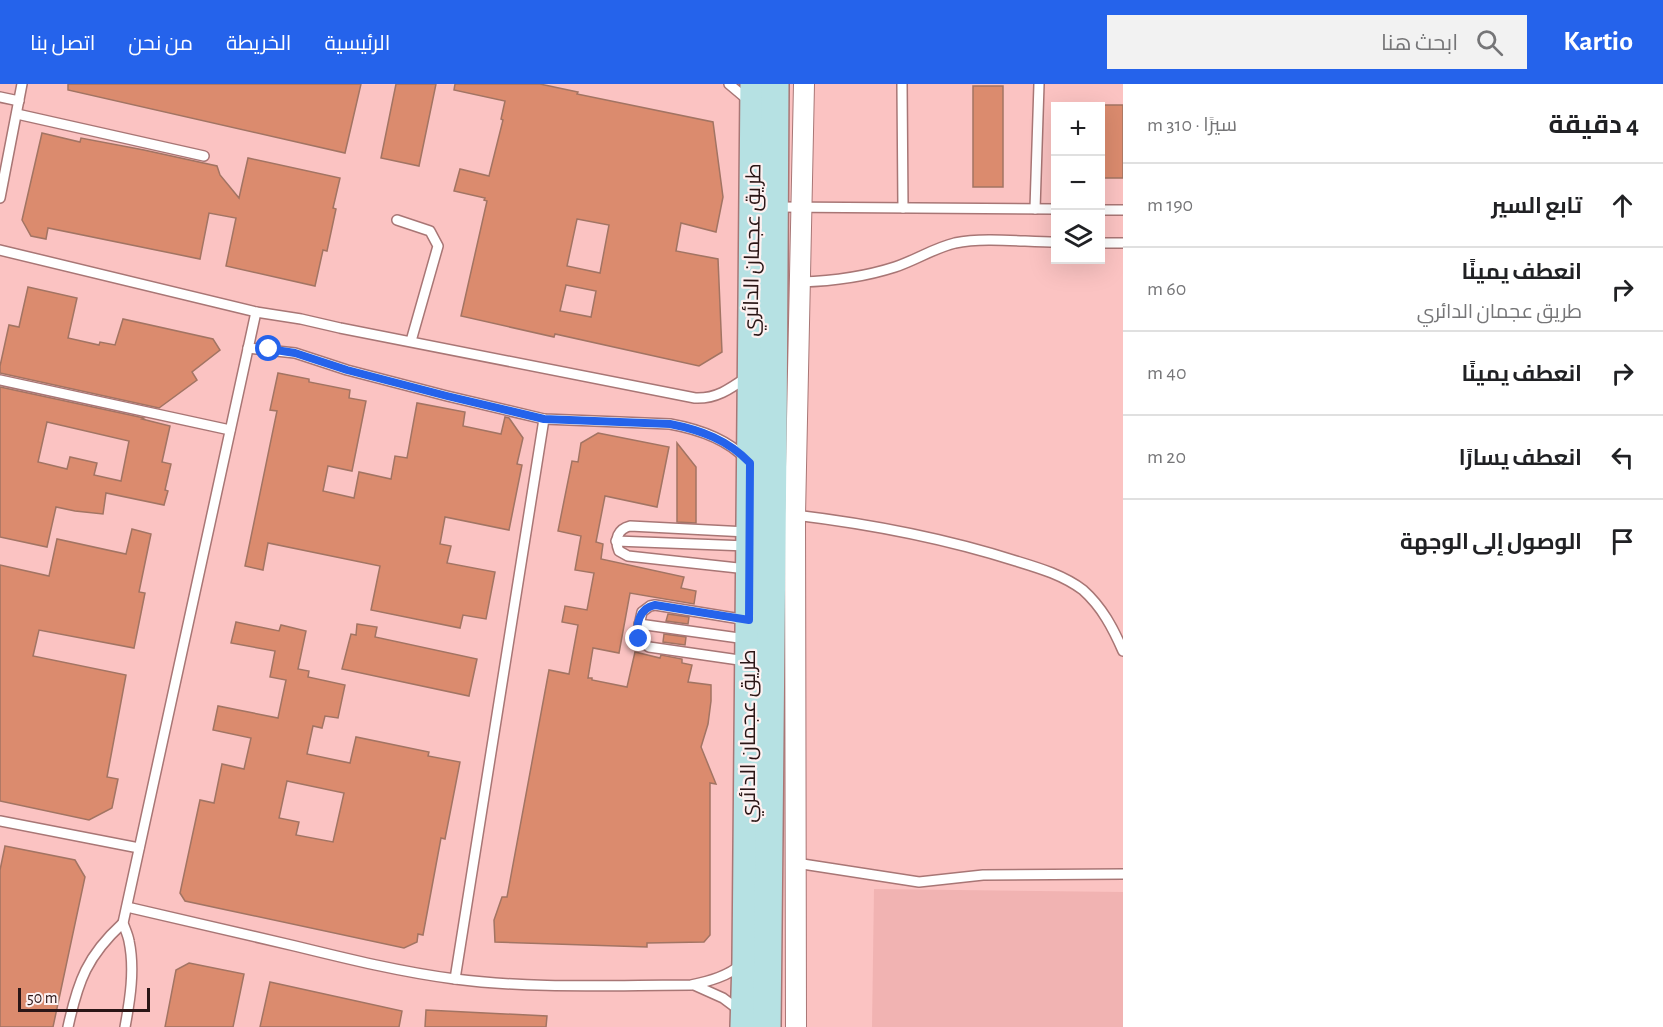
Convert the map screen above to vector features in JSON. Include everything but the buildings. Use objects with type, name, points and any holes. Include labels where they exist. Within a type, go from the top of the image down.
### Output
[{"type":"main road","name":"طريق عجمان الدائري","points":[[752,1023],[774,207],[775,84]]},
{"type":"main road","name":"طريق عجمان الدائري","points":[[752,1023],[746,960],[754,96]]},
{"type":"street","points":[[796,1027],[795,515],[804,84]]},
{"type":"lane","points":[[0,198],[22,84]]},
{"type":"lane","points":[[729,84],[754,96]]},
{"type":"lane","points":[[902,84],[903,208]]},
{"type":"lane","points":[[1035,209],[1039,84]]},
{"type":"lane","points":[[0,97],[19,101]]},
{"type":"lane","points":[[17,114],[204,156]]},
{"type":"lane","points":[[774,207],[1051,209]]},
{"type":"lane","points":[[1105,210],[1123,210]]},
{"type":"lane","points":[[397,220],[430,231],[438,246],[411,341]]},
{"type":"lane","points":[[801,282],[849,278],[872,273],[918,258],[939,248],[966,242],[1051,242]]},
{"type":"lane","points":[[1105,243],[1123,243]]},
{"type":"lane","points":[[0,250],[256,312],[695,398],[716,396],[751,374]]},
{"type":"lane","points":[[68,1027],[78,984],[86,967],[96,951],[123,923],[256,312]]},
{"type":"lane","points":[[248,348],[295,353],[347,370],[544,419],[670,424],[685,427],[722,441],[742,454],[750,463]]},
{"type":"lane","points":[[0,380],[230,429]]},
{"type":"lane","points":[[455,979],[544,419]]},
{"type":"lane","points":[[795,515],[921,535],[1001,556],[1055,574],[1069,581],[1104,612],[1123,651]]},
{"type":"lane","points":[[634,526],[749,549],[628,556],[619,551],[616,541],[618,533],[626,527],[634,526]]},
{"type":"lane","points":[[616,541],[749,549]]},
{"type":"lane","points":[[659,605],[749,640],[649,647],[639,639],[640,616],[646,608],[659,605]]},
{"type":"lane","points":[[639,624],[749,640]]},
{"type":"lane","points":[[0,821],[139,848]]},
{"type":"lane","points":[[796,864],[919,882],[983,875],[1123,874]]},
{"type":"lane","points":[[127,907],[357,961],[455,979],[535,985],[691,985],[723,976],[738,968],[746,960]]},
{"type":"lane","points":[[123,923],[129,940],[131,961],[125,1027]]},
{"type":"lane","points":[[691,985],[723,998],[752,1023]]},
{"type":"shaded area","points":[[874,889],[1123,892],[1123,1027],[872,1027]]},
{"type":"route","points":[[269,349],[295,353],[347,370],[544,419],[670,424],[685,427],[715,437],[742,454],[750,463],[749,620],[655,605],[646,608],[640,616],[639,639]]}]
